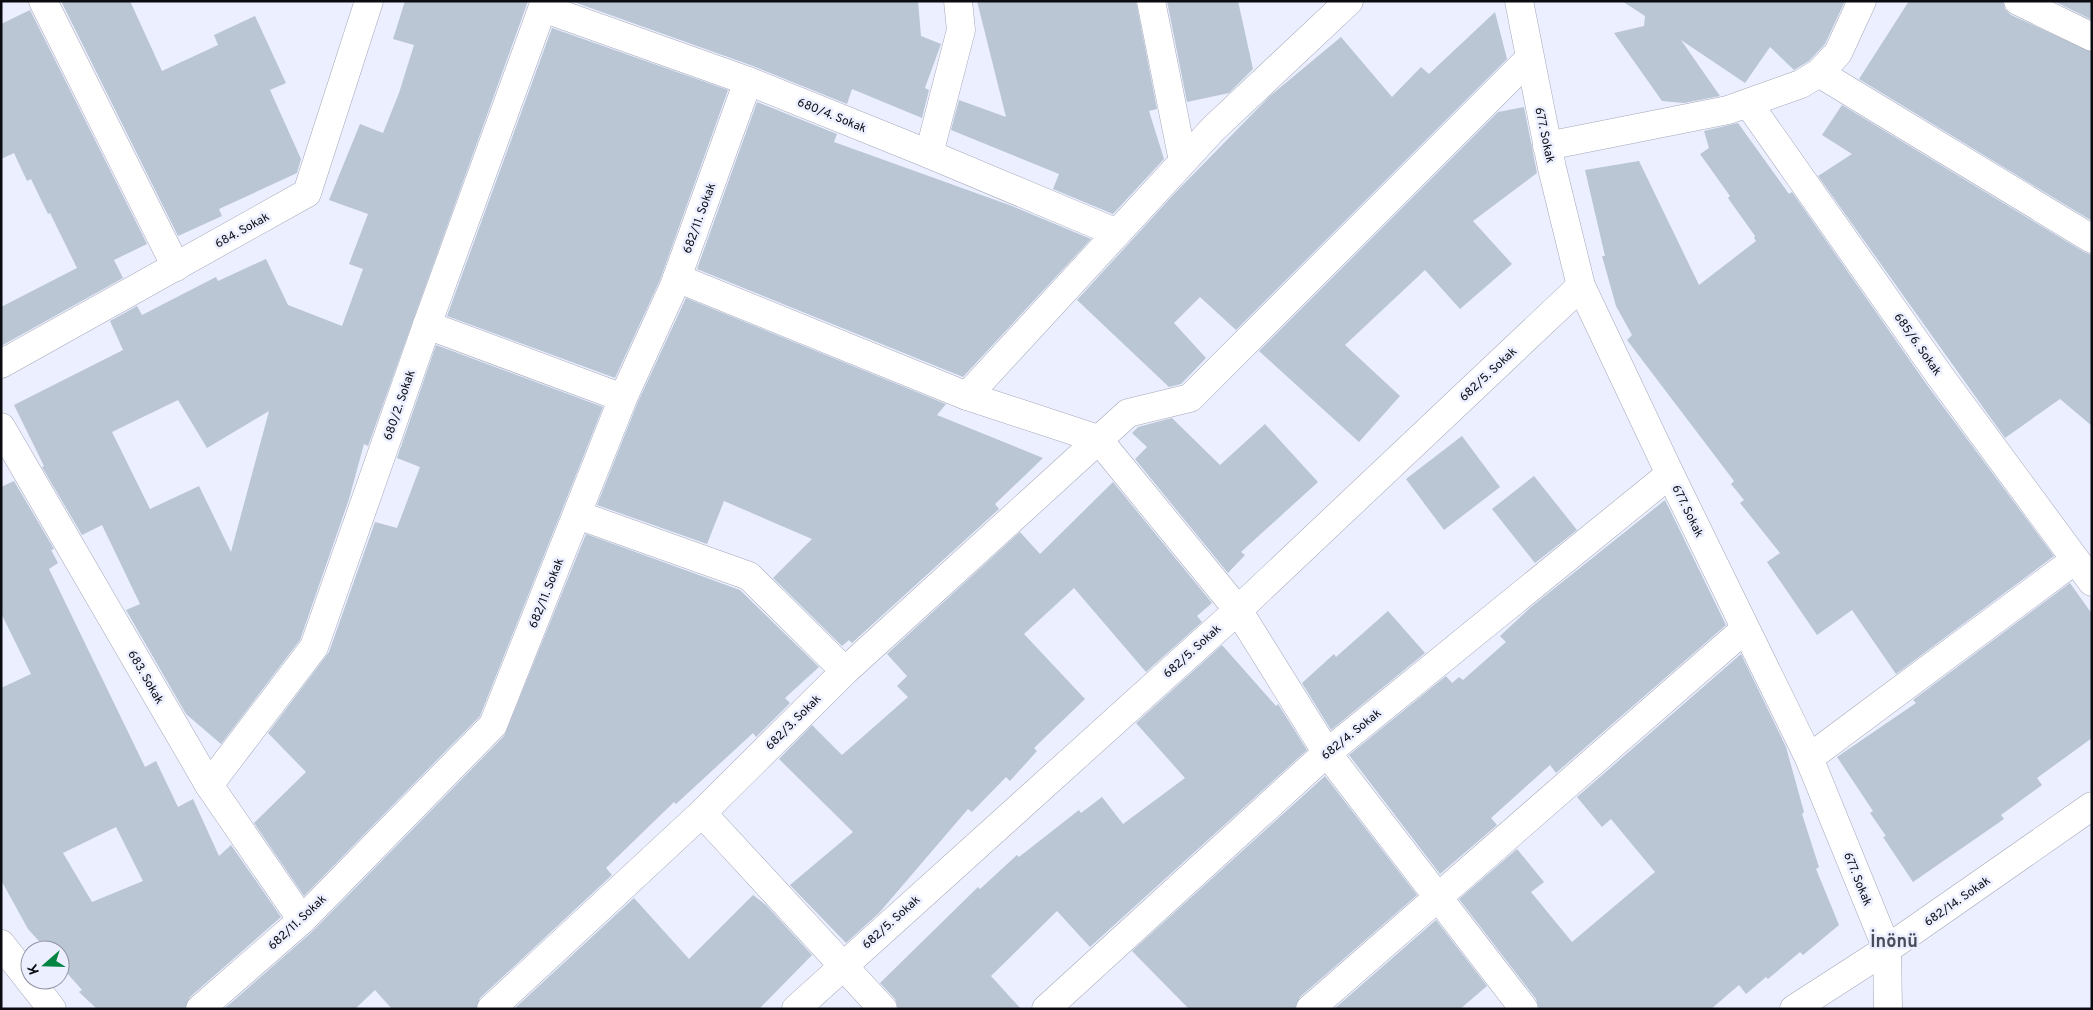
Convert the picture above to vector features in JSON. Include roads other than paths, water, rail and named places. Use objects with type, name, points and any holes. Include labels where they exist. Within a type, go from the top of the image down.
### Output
[{"type":"street","points":[[42,1],[176,267]]},
{"type":"street","name":"684. Sokak","points":[[1,364],[307,193],[369,1]]},
{"type":"street","points":[[930,154],[961,30],[958,1]]},
{"type":"street","points":[[1150,1],[1183,161]]},
{"type":"street","name":"677. Sokak","points":[[1519,1],[1547,146],[1581,286],[1670,474],[1809,758],[1887,949],[1888,1009]]},
{"type":"street","points":[[1547,146],[1728,110],[1788,90],[1818,72],[1838,53],[1862,1]]},
{"type":"street","points":[[2018,1],[2092,37]]},
{"type":"street","name":"680/4. Sokak","points":[[544,4],[930,154],[1116,233]]},
{"type":"street","name":"680/2. Sokak","points":[[208,784],[314,647],[427,325],[544,4]]},
{"type":"street","points":[[967,396],[1213,129],[1337,6]]},
{"type":"street","name":"682/3. Sokak","points":[[491,1009],[702,813],[845,671],[1098,439],[1128,413],[1190,398],[1530,59]]},
{"type":"street","points":[[1818,72],[2092,239]]},
{"type":"street","name":"682/11. Sokak","points":[[200,1009],[302,920],[493,725],[578,516],[623,398],[677,278],[748,82]]},
{"type":"street","name":"685/6. Sokak","points":[[1748,103],[1940,376],[2092,582]]},
{"type":"street","points":[[677,278],[967,396],[1098,439],[1238,610],[1327,753],[1524,1009]]},
{"type":"street","name":"682/5. Sokak","points":[[796,1009],[1238,610],[1581,286]]},
{"type":"street","points":[[427,325],[623,398]]},
{"type":"street","name":"683. Sokak","points":[[1,427],[208,784],[302,920]]},
{"type":"street","name":"682/4. Sokak","points":[[1046,1009],[1327,753],[1670,474]]},
{"type":"street","points":[[578,516],[749,576],[845,671]]},
{"type":"street","points":[[1809,758],[2075,560]]},
{"type":"street","points":[[1310,1009],[1745,629]]},
{"type":"street","name":"682/14. Sokak","points":[[1794,1009],[1887,949],[2092,806]]},
{"type":"street","points":[[702,813],[883,1009]]},
{"type":"street","points":[[1,944],[52,1009]]},
{"type":"district","name":"İnönü","points":[[1894,941]]}]
